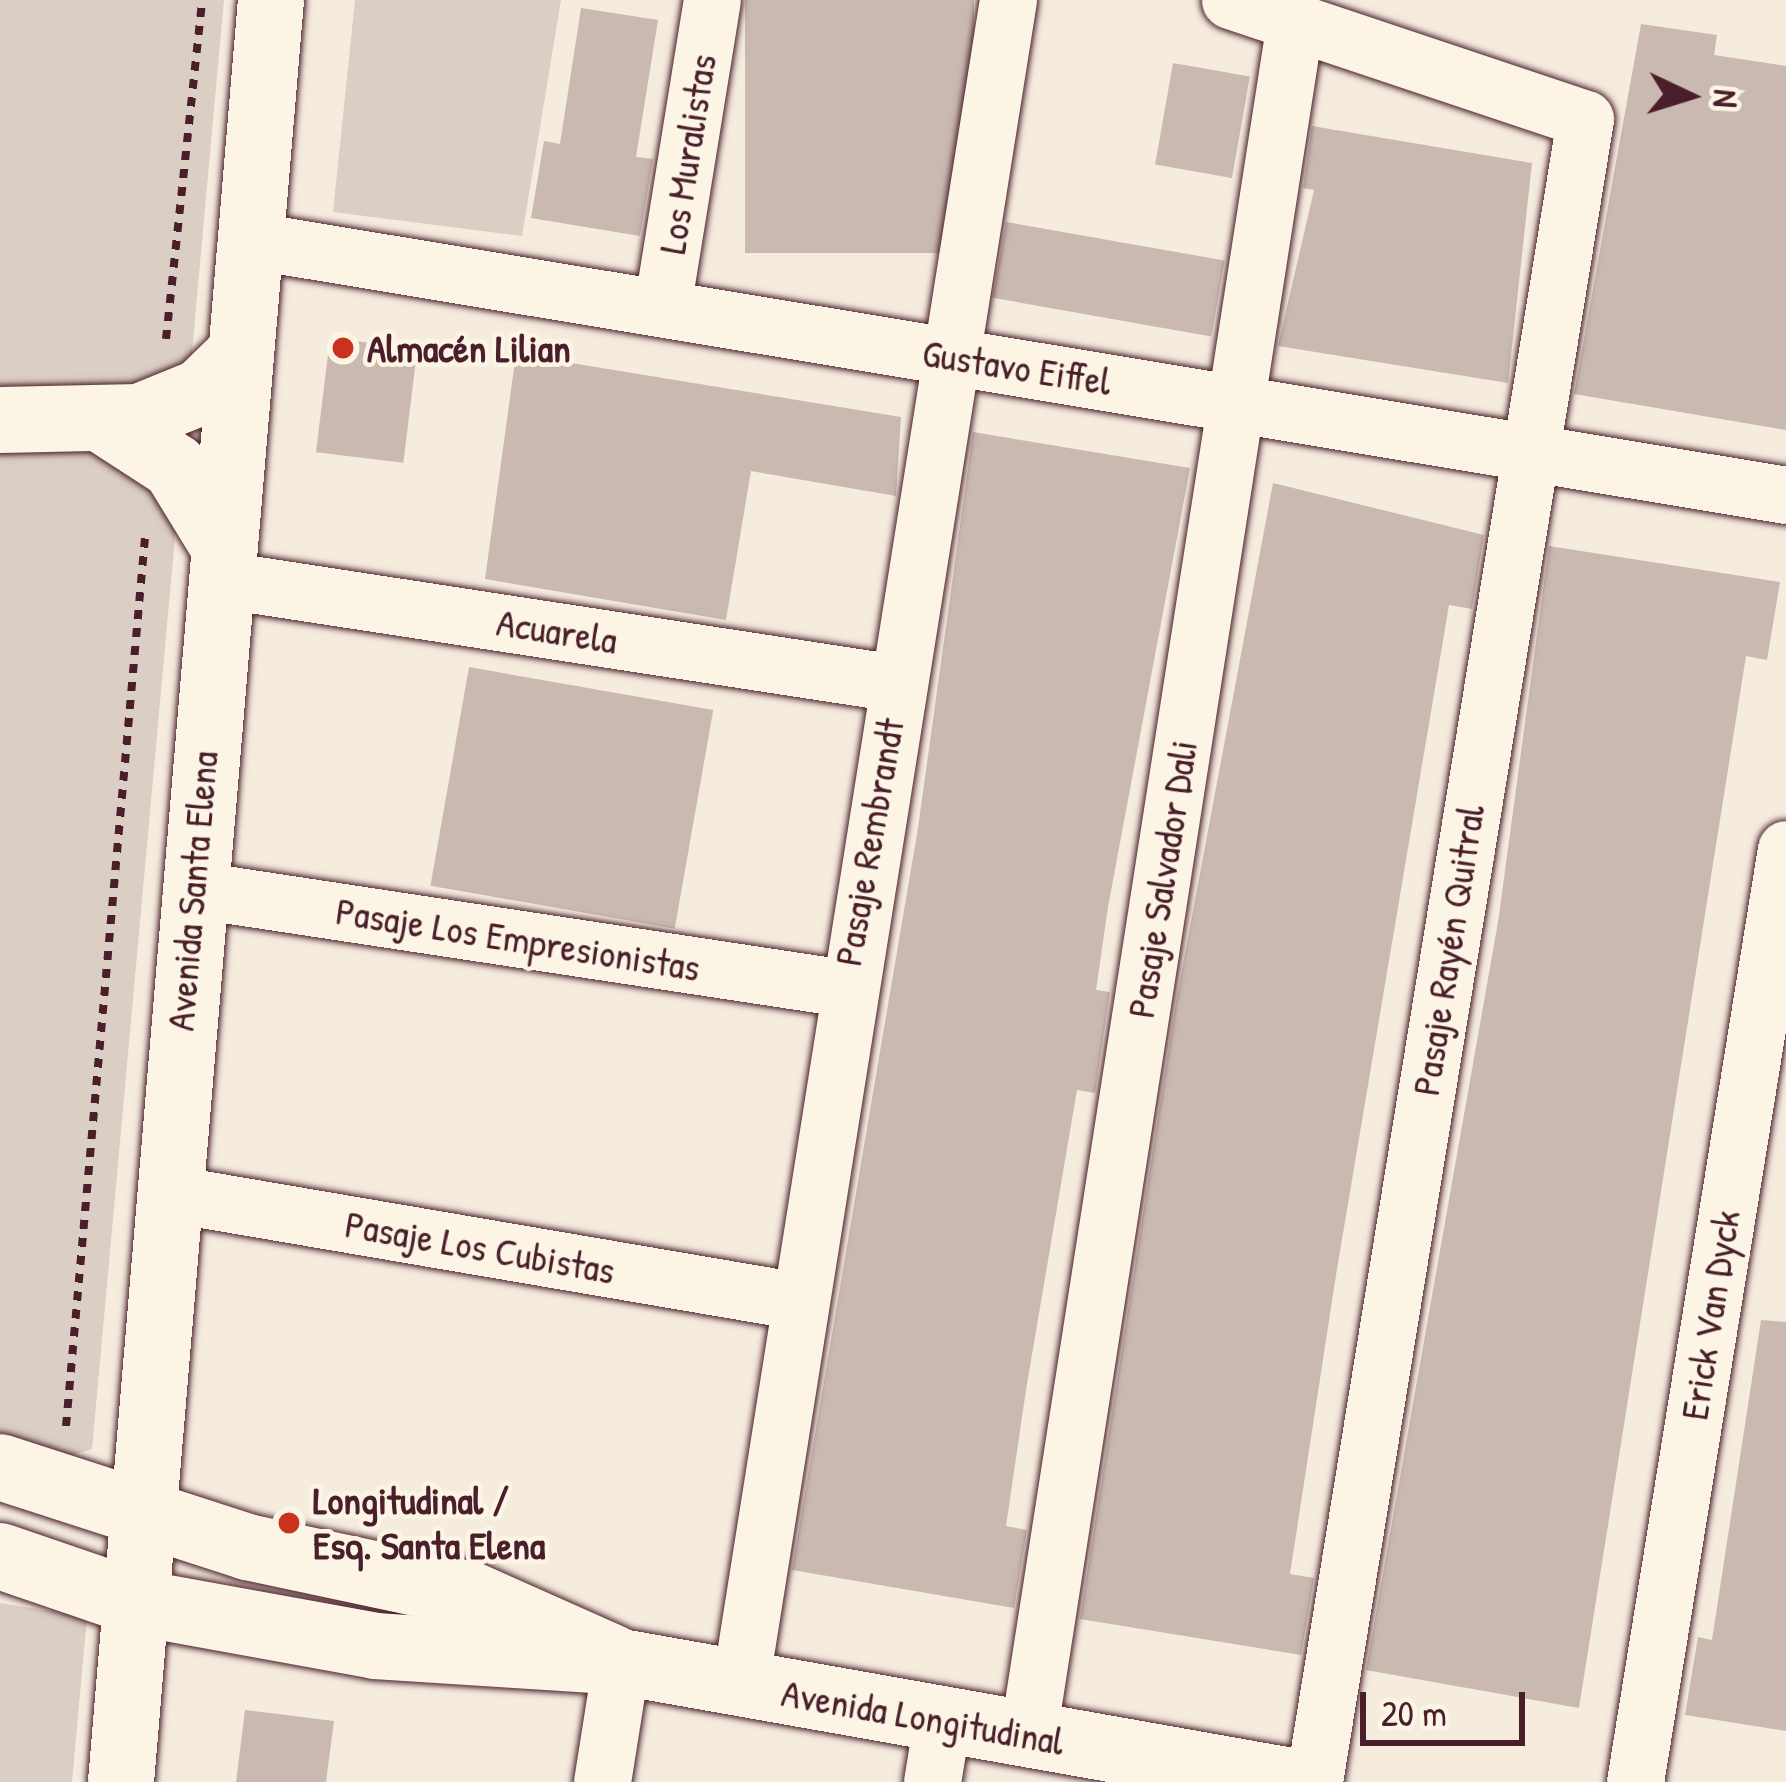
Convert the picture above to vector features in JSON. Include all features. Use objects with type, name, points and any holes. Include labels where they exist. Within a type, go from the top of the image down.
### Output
[{"type":"main road","name":"Avenida Santa Elena","points":[[121,1782],[191,890],[271,0]]},
{"type":"main road","points":[[77,415],[201,392],[238,356]]},
{"type":"main road","points":[[77,415],[219,560]]},
{"type":"main road","name":"Avenida Longitudinal","points":[[0,1467],[143,1518],[469,1594],[621,1662]]},
{"type":"main road","name":"Avenida Longitudinal","points":[[0,1556],[134,1602],[445,1656],[621,1662],[740,1686],[937,1751],[1028,1735],[1280,1780]]},
{"type":"street","name":"Los Muralistas","points":[[662,308],[712,0]]},
{"type":"street","name":"Pasaje Rembrandt","points":[[740,1686],[793,1300],[1008,0]]},
{"type":"street","points":[[1230,0],[1295,22]]},
{"type":"street","name":"Pasaje Rayén Quitral","points":[[1280,1780],[1529,452],[1585,119],[1295,22]]},
{"type":"street","name":"Pasaje Salvador Dali","points":[[1028,1735],[1295,22]]},
{"type":"street","name":"Gustavo Eiffel","points":[[249,239],[1786,495]]},
{"type":"street","name":"Acuarela","points":[[219,560],[896,683]]},
{"type":"street","name":"Erick Van Dyck","points":[[1635,1782],[1786,849]]},
{"type":"street","name":"Pasaje Los Empresionistas","points":[[191,890],[844,988]]},
{"type":"street","name":"Pasaje Los Cubistas","points":[[167,1193],[793,1300]]},
{"type":"street","points":[[602,1782],[621,1662]]},
{"type":"path","points":[[81,1496],[63,1458],[77,415],[202,0]]},
{"type":"shaded area","points":[[0,0],[224,0],[92,1449],[63,1458],[0,1434]]},
{"type":"shaded area","points":[[355,0],[561,0],[522,236],[333,212]]},
{"type":"shaded area","points":[[0,1603],[87,1617],[72,1782],[0,1782]]},
{"type":"building","points":[[745,0],[974,0],[974,253],[745,253]]},
{"type":"building","points":[[581,8],[658,20],[636,157],[653,159],[640,236],[531,218],[544,141],[560,144]]},
{"type":"building","points":[[1641,24],[1717,35],[1714,55],[1786,66],[1786,430],[1574,394]]},
{"type":"building","points":[[1173,63],[1250,77],[1232,178],[1155,164]]},
{"type":"building","points":[[1312,126],[1532,163],[1508,383],[1278,346],[1314,190],[1303,188]]},
{"type":"building","points":[[1006,222],[1225,261],[1211,336],[993,298]]},
{"type":"building","points":[[330,338],[417,349],[403,463],[316,452]]},
{"type":"building","points":[[516,354],[901,417],[896,496],[751,471],[726,620],[485,579]]},
{"type":"building","points":[[973,432],[1190,468],[1108,907],[1096,990],[1110,992],[1095,1093],[1077,1090],[1026,1390],[1006,1526],[1027,1530],[1014,1608],[792,1570],[918,828]]},
{"type":"building","points":[[1273,483],[1484,535],[1472,609],[1449,605],[1336,1275],[1290,1574],[1314,1578],[1301,1655],[1080,1619],[1176,1002]]},
{"type":"building","points":[[1549,546],[1780,582],[1767,660],[1746,656],[1579,1708],[1366,1670],[1498,922]]},
{"type":"building","points":[[469,667],[713,710],[675,929],[430,886]]},
{"type":"building","points":[[1761,1320],[1786,1322],[1786,1731],[1685,1715],[1698,1637],[1712,1640]]},
{"type":"building","points":[[245,1710],[334,1721],[326,1782],[236,1782]]},
{"type":"place","name":"Almacén Lilian","points":[[343,348]]},
{"type":"place","name":"Longitudinal / Esq. Santa Elena","points":[[289,1523]]}]
